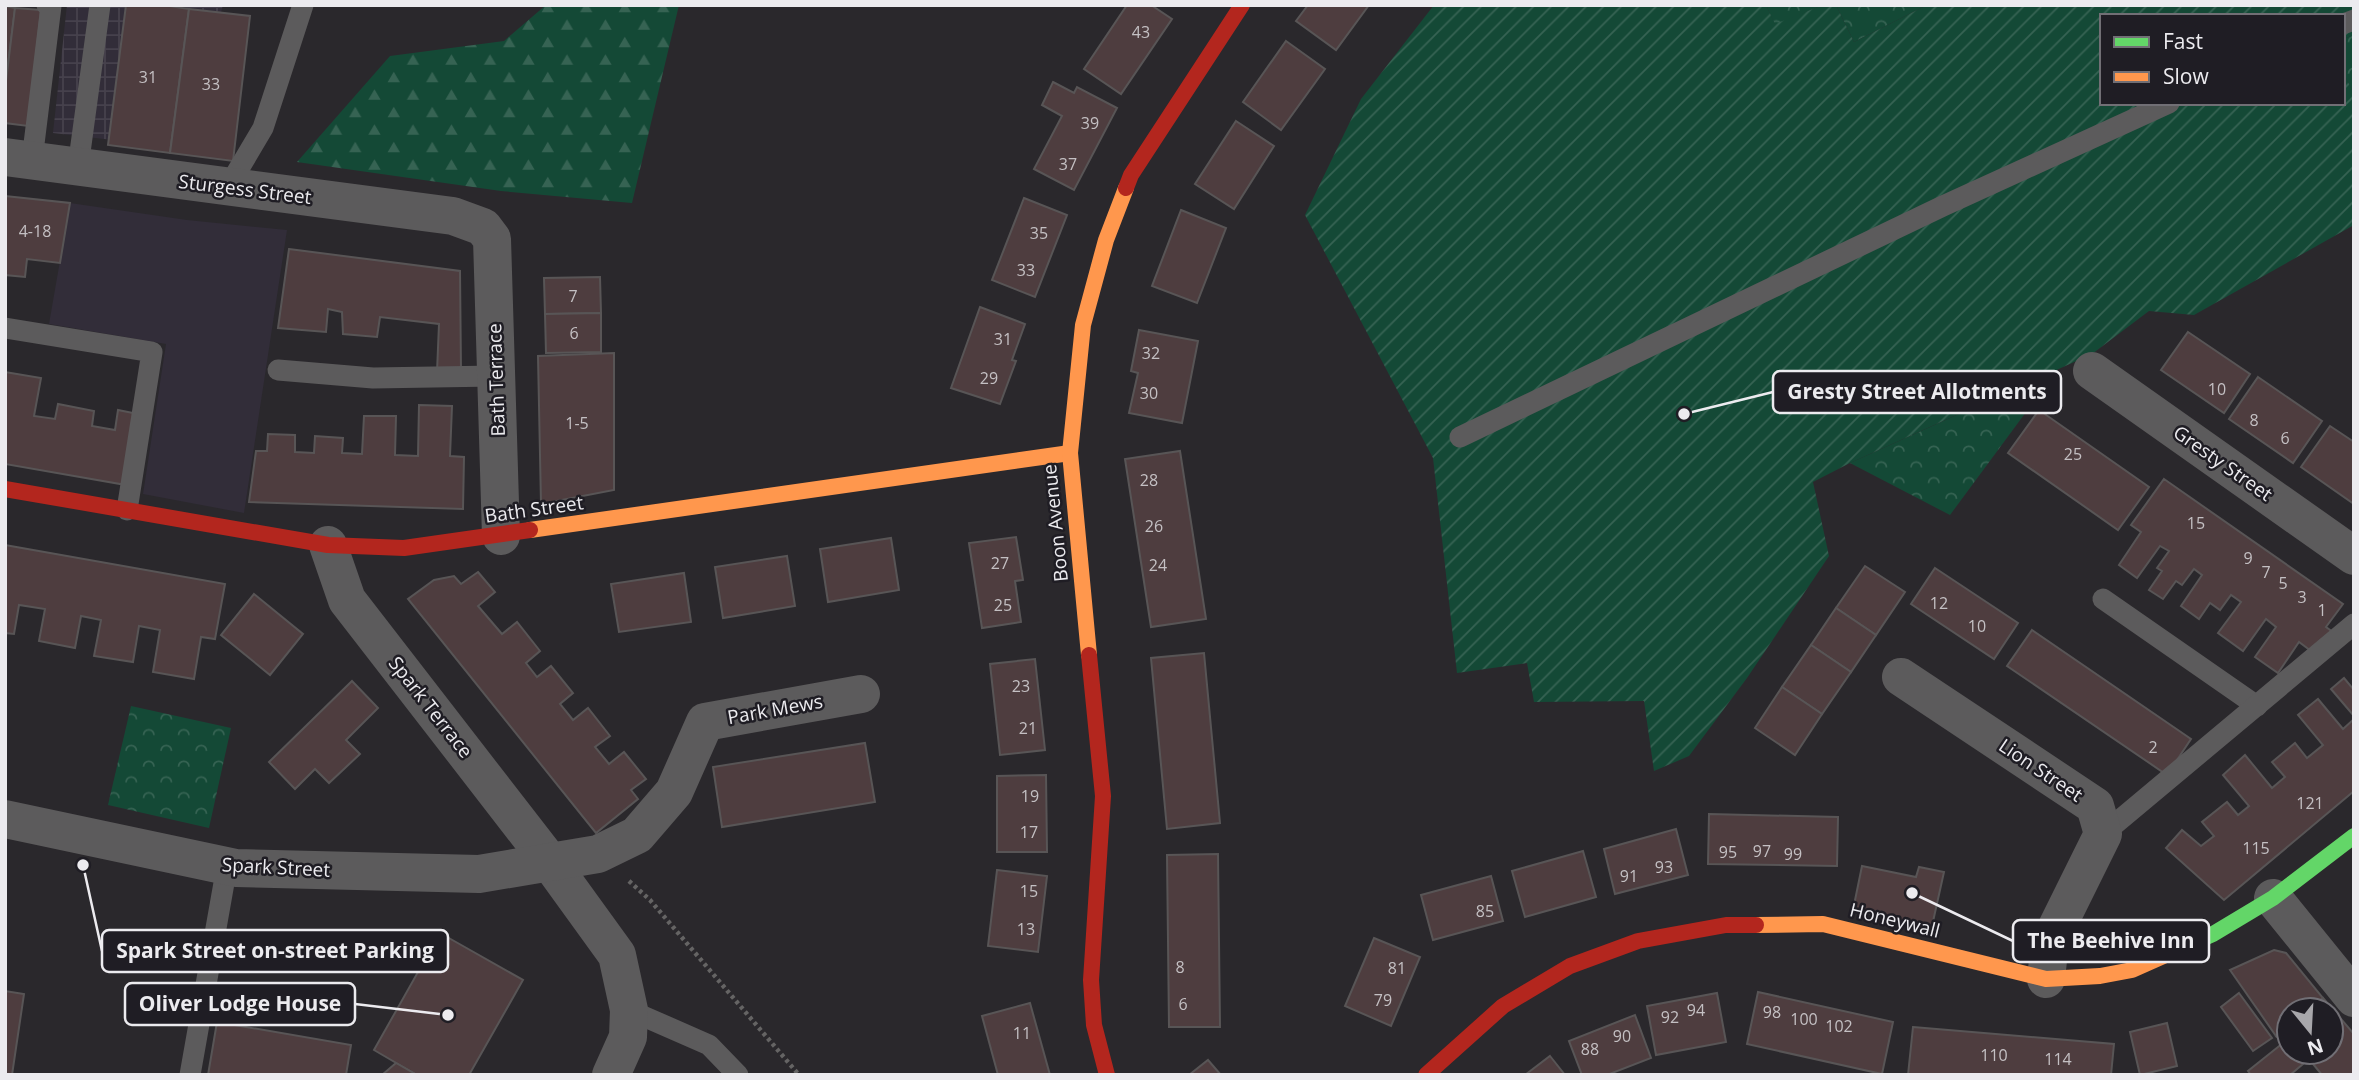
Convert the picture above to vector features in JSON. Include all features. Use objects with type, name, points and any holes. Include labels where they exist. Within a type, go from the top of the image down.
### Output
[{"type":"street","name":"Boon Avenue","points":[[1107,1075],[1094,1025],[1091,980],[1103,796],[1070,453],[1083,326],[1105,240],[1131,175],[1242,5]]},
{"type":"street","name":"Sturgess Street","points":[[19,158],[453,216],[483,227]]},
{"type":"street","name":"Bath Terrace","points":[[483,227],[492,239],[501,536]]},
{"type":"street","name":"Gresty Street","points":[[2092,371],[2354,556]]},
{"type":"street","name":"Bath Street","points":[[5,489],[328,545],[404,548],[1070,453]]},
{"type":"street","name":"Spark Terrace","points":[[328,545],[347,600],[550,861],[617,955],[629,1010],[628,1037],[611,1075]]},
{"type":"street","name":"Lion Street","points":[[1901,677],[2095,806],[2103,834]]},
{"type":"street","name":"Park Mews","points":[[550,861],[598,854],[638,835],[674,792],[705,722],[861,694]]},
{"type":"street","name":"Spark Street","points":[[5,819],[236,868],[480,874],[550,861]]},
{"type":"street","points":[[2046,979],[2050,942],[2103,834]]},
{"type":"street","name":"Honeywall","points":[[1426,1075],[1503,1006],[1570,966],[1638,941],[1726,925],[1823,924],[2046,979],[2100,976],[2132,970],[2213,934],[2273,898],[2354,836]]},
{"type":"street","points":[[2273,898],[2354,998]]},
{"type":"lane","points":[[19,158],[51,6],[47,5]]},
{"type":"lane","points":[[78,167],[100,5]]},
{"type":"lane","points":[[228,187],[263,128],[303,5]]},
{"type":"lane","points":[[1460,437],[1943,206],[2165,105]]},
{"type":"lane","points":[[5,328],[152,352],[127,510]]},
{"type":"lane","points":[[278,370],[373,378],[495,376]]},
{"type":"lane","points":[[2103,599],[2257,706]]},
{"type":"lane","points":[[2103,834],[2354,624]]},
{"type":"lane","points":[[190,1075],[226,866]]},
{"type":"lane","points":[[629,1010],[709,1045],[738,1075]]},
{"type":"path","points":[[598,854],[650,900],[799,1075]]},
{"type":"shaded area","points":[[67,5],[129,5],[113,140],[53,133]]},
{"type":"shaded area","points":[[163,5],[223,5],[221,12]]},
{"type":"shaded area","points":[[70,203],[187,220],[287,230],[244,513],[143,494],[166,344],[49,324]]},
{"type":"green space","points":[[546,5],[679,5],[632,203],[501,191],[297,162],[390,56],[504,41]]},
{"type":"green space","points":[[1434,5],[1766,5],[1775,24],[1823,5],[1836,5],[1854,42],[1927,5],[2354,5],[2354,35],[2345,38],[2345,14],[2100,14],[2100,105],[2345,105],[2345,76],[2354,94],[2354,225],[2194,315],[2149,311],[2092,354],[1813,482],[1829,556],[1747,678],[1689,756],[1654,771],[1644,701],[1534,702],[1527,663],[1457,673],[1433,458],[1305,215],[1361,99]]},
{"type":"green space","points":[[1766,5],[1823,5],[1775,25]]},
{"type":"green space","points":[[1836,5],[1927,5],[1854,42]]},
{"type":"green space","points":[[2354,35],[2354,94],[2345,76],[2345,38]]},
{"type":"green space","points":[[2057,370],[1950,515],[1850,463]]},
{"type":"green space","points":[[131,706],[231,728],[209,828],[108,805]]},
{"type":"building","points":[[126,5],[163,5],[189,9],[170,153],[108,145]]},
{"type":"building","points":[[1127,5],[1151,5],[1172,19],[1121,94],[1084,69]]},
{"type":"building","points":[[1308,5],[1369,5],[1336,50],[1296,21]]},
{"type":"building","points":[[5,6],[15,8],[5,89]]},
{"type":"building","points":[[15,8],[41,10],[28,126],[5,123],[5,89]]},
{"type":"building","points":[[189,9],[250,16],[233,161],[170,153]]},
{"type":"building","points":[[1286,41],[1325,69],[1281,130],[1243,102]]},
{"type":"building","points":[[1053,82],[1074,93],[1077,87],[1117,108],[1074,190],[1034,169],[1062,116],[1042,105]]},
{"type":"building","points":[[1236,121],[1274,146],[1234,209],[1195,184]]},
{"type":"building","points":[[5,196],[70,203],[60,263],[27,259],[25,277],[5,275]]},
{"type":"building","points":[[1024,198],[1067,215],[1035,297],[992,280]]},
{"type":"building","points":[[1181,210],[1226,228],[1197,303],[1152,286]]},
{"type":"building","points":[[289,249],[460,271],[461,372],[437,372],[439,324],[380,317],[377,337],[343,334],[342,312],[328,309],[326,332],[278,328]]},
{"type":"building","points":[[600,277],[601,313],[545,314],[544,278]]},
{"type":"building","points":[[980,307],[1025,324],[1012,360],[1016,361],[1000,404],[951,388]]},
{"type":"building","points":[[601,313],[601,352],[546,353],[545,314]]},
{"type":"building","points":[[1139,330],[1198,341],[1182,423],[1129,413],[1138,373],[1131,371]]},
{"type":"building","points":[[2188,332],[2250,374],[2224,413],[2161,370]]},
{"type":"building","points":[[614,353],[614,490],[541,504],[538,356]]},
{"type":"building","points":[[5,372],[41,378],[34,416],[55,419],[58,404],[94,411],[92,426],[115,430],[118,410],[138,414],[126,485],[5,464]]},
{"type":"building","points":[[2258,377],[2322,421],[2293,463],[2229,419]]},
{"type":"building","points":[[419,405],[452,406],[450,456],[464,457],[463,509],[249,502],[256,451],[267,451],[268,434],[295,435],[295,452],[314,453],[315,436],[343,438],[342,453],[362,454],[364,416],[396,416],[395,455],[418,456]]},
{"type":"building","points":[[2039,410],[2149,487],[2118,530],[2008,453]]},
{"type":"building","points":[[2330,426],[2354,442],[2354,504],[2301,467]]},
{"type":"building","points":[[1180,451],[1206,619],[1151,627],[1125,459]]},
{"type":"building","points":[[2164,479],[2343,604],[2326,627],[2337,635],[2315,654],[2299,642],[2278,673],[2255,657],[2276,627],[2266,619],[2243,651],[2218,633],[2241,602],[2231,595],[2220,610],[2210,603],[2199,619],[2181,606],[2202,575],[2194,569],[2182,585],[2176,581],[2163,599],[2149,590],[2162,571],[2157,568],[2169,551],[2160,546],[2137,578],[2119,565],[2141,532],[2131,525]]},
{"type":"building","points":[[1016,537],[1023,580],[1015,581],[1021,622],[982,628],[969,543]]},
{"type":"building","points":[[891,538],[899,590],[828,602],[820,549]]},
{"type":"building","points":[[5,545],[225,584],[215,639],[201,637],[194,679],[153,672],[160,630],[139,626],[133,662],[94,656],[101,620],[81,616],[75,648],[39,641],[45,609],[19,605],[14,634],[5,633]]},
{"type":"building","points":[[787,556],[795,606],[723,618],[715,567]]},
{"type":"building","points":[[1865,566],[1905,592],[1876,635],[1836,608]]},
{"type":"building","points":[[1935,568],[2018,623],[1994,659],[1911,604]]},
{"type":"building","points":[[478,572],[495,592],[478,606],[502,634],[517,622],[540,651],[526,663],[537,677],[551,666],[573,693],[560,704],[573,720],[588,708],[610,736],[595,747],[609,764],[624,752],[646,779],[631,790],[638,799],[596,833],[408,599],[434,580],[454,576],[461,584]]},
{"type":"building","points":[[684,573],[691,622],[619,632],[611,584]]},
{"type":"building","points":[[254,594],[303,634],[270,675],[221,635]]},
{"type":"building","points":[[1836,608],[1876,635],[1851,672],[1811,645]]},
{"type":"building","points":[[2032,630],[2191,739],[2167,775],[2007,666]]},
{"type":"building","points":[[1811,645],[1851,672],[1822,714],[1782,687]]},
{"type":"building","points":[[1204,653],[1220,823],[1167,829],[1151,658]]},
{"type":"building","points":[[1035,659],[1045,750],[1000,755],[990,664]]},
{"type":"building","points":[[2344,678],[2354,690],[2354,716],[2331,689]]},
{"type":"building","points":[[352,681],[378,708],[346,740],[360,754],[329,783],[315,769],[295,789],[269,762]]},
{"type":"building","points":[[1782,687],[1822,714],[1795,755],[1755,728]]},
{"type":"building","points":[[2318,699],[2343,729],[2354,719],[2354,791],[2224,900],[2166,848],[2182,830],[2201,846],[2214,836],[2202,822],[2227,802],[2238,815],[2249,806],[2223,775],[2245,755],[2272,788],[2285,777],[2272,762],[2295,743],[2307,758],[2323,745],[2298,715]]},
{"type":"building","points":[[865,743],[875,802],[722,827],[713,767]]},
{"type":"building","points":[[1046,775],[1047,852],[997,852],[997,776]]},
{"type":"building","points":[[1709,814],[1838,817],[1837,866],[1708,864]]},
{"type":"building","points":[[1676,829],[1688,875],[1615,894],[1604,849]]},
{"type":"building","points":[[1583,851],[1596,897],[1525,917],[1512,871]]},
{"type":"building","points":[[1218,854],[1220,1027],[1169,1027],[1167,855]]},
{"type":"building","points":[[1862,866],[1916,877],[1919,867],[1944,872],[1932,926],[1853,910]]},
{"type":"building","points":[[997,870],[1047,876],[1038,952],[988,946]]},
{"type":"building","points":[[1491,876],[1503,921],[1433,940],[1421,895]]},
{"type":"building","points":[[440,933],[523,980],[469,1075],[417,1075],[374,1050]]},
{"type":"building","points":[[1374,938],[1420,957],[1391,1026],[1345,1006]]},
{"type":"building","points":[[2274,950],[2286,953],[2321,996],[2275,996],[2275,1035],[2230,970]]},
{"type":"building","points":[[5,991],[24,994],[12,1075],[5,1075]]},
{"type":"building","points":[[1758,992],[1893,1022],[1882,1074],[1747,1044]]},
{"type":"building","points":[[1717,993],[1726,1042],[1656,1055],[1647,1006]]},
{"type":"building","points":[[2239,993],[2272,1038],[2253,1051],[2221,1007]]},
{"type":"building","points":[[1030,1003],[1050,1075],[998,1075],[982,1016]]},
{"type":"building","points":[[1635,1015],[1651,1058],[1607,1075],[1582,1075],[1569,1041]]},
{"type":"building","points":[[217,1022],[351,1045],[346,1075],[208,1075]]},
{"type":"building","points":[[2167,1023],[2177,1066],[2140,1075],[2130,1032]]},
{"type":"building","points":[[2345,1024],[2354,1034],[2354,1075],[2322,1075],[2315,1066],[2345,1066]]},
{"type":"building","points":[[1913,1027],[2114,1044],[2111,1075],[1908,1075]]},
{"type":"building","points":[[2275,1049],[2275,1066],[2301,1066],[2290,1075],[2251,1075],[2248,1071]]},
{"type":"building","points":[[1550,1056],[1565,1075],[1525,1075]]},
{"type":"building","points":[[1208,1060],[1221,1075],[1189,1075]]},
{"type":"building","points":[[396,1063],[417,1075],[382,1075]]},
{"type":"traffic: fast","points":[[2168,954],[2213,934],[2273,898],[2354,836]]},
{"type":"traffic: slow","points":[[1089,655],[1070,453],[1083,325],[1106,240],[1126,188]]},
{"type":"traffic: slow","points":[[530,530],[1070,453]]},
{"type":"traffic: slow","points":[[1756,925],[1823,924],[2046,979],[2100,976],[2132,970],[2168,954]]},
{"type":"traffic: jam","points":[[1126,188],[1131,175],[1242,5]]},
{"type":"traffic: jam","points":[[5,489],[328,545],[404,548],[530,530]]},
{"type":"traffic: jam","points":[[1089,655],[1103,796],[1091,980],[1094,1025],[1107,1075]]},
{"type":"traffic: jam","points":[[1426,1075],[1503,1006],[1570,966],[1638,941],[1726,925],[1756,925]]},
{"type":"place","name":"Gresty Street Allotments","points":[[1684,414]]},
{"type":"place","name":"Spark Street on-street Parking","points":[[83,865]]},
{"type":"place","name":"The Beehive Inn","points":[[1912,893]]},
{"type":"place","name":"Oliver Lodge House","points":[[448,1015]]}]
